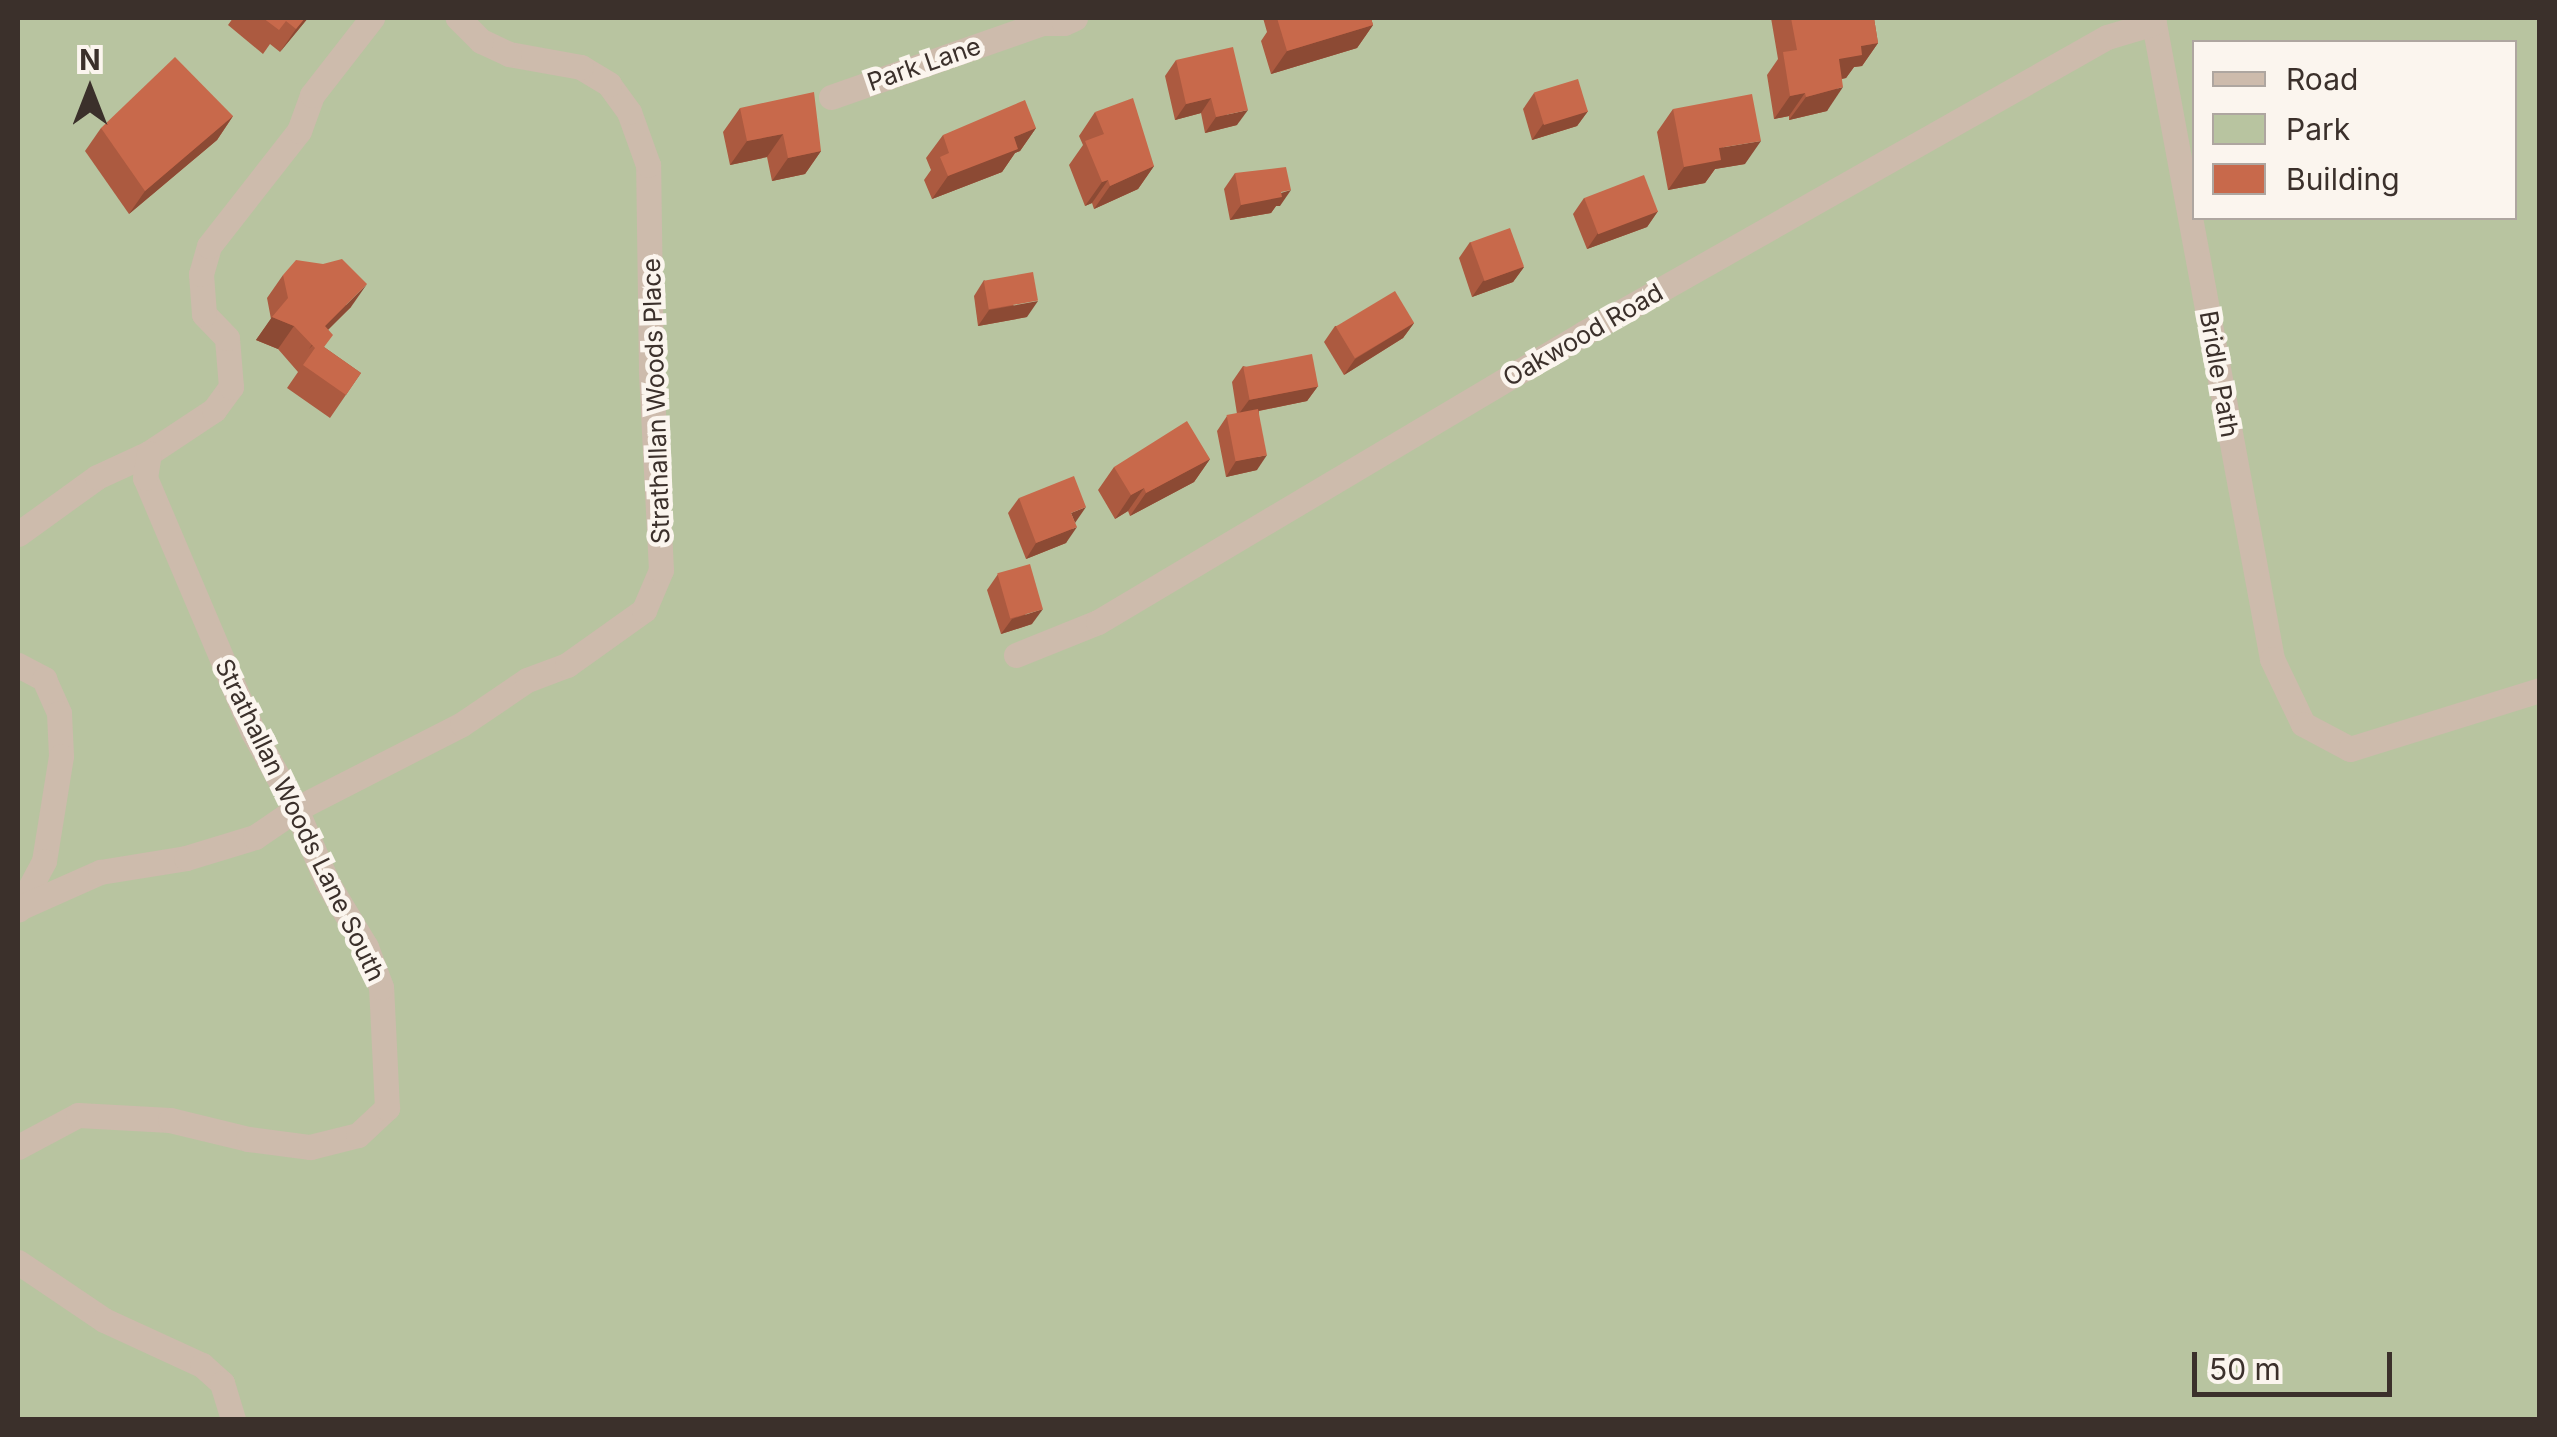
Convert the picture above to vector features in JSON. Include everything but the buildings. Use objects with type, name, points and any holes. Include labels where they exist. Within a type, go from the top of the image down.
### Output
[{"type":"street","points":[[18,534],[97,477],[149,454],[214,410],[230,386],[228,338],[204,314],[200,274],[209,246],[299,131],[312,95],[372,18]]},
{"type":"street","name":"Strathallan Woods Place","points":[[18,909],[100,872],[186,858],[255,837],[296,809],[462,724],[527,680],[567,665],[644,610],[661,570],[651,370],[648,165],[629,112],[609,84],[582,67],[510,54],[481,42],[458,18]]},
{"type":"street","name":"Park Lane","points":[[830,97],[1042,23],[1064,23],[1075,18]]},
{"type":"street","name":"Oakwood Road","points":[[1016,655],[1098,622],[1584,333],[2107,37],[2154,20]]},
{"type":"street","name":"Bridle Path","points":[[2154,20],[2272,659],[2303,724],[2350,749],[2540,690]]},
{"type":"street","name":"Strathallan Woods Lane South","points":[[18,1147],[78,1115],[170,1120],[248,1139],[310,1147],[358,1135],[387,1108],[381,987],[366,947],[327,882],[296,809],[253,732],[145,478],[149,454]]},
{"type":"street","points":[[18,665],[44,679],[59,714],[62,756],[44,861],[18,909]]},
{"type":"street","points":[[18,1262],[104,1320],[202,1365],[222,1383],[233,1420]]},
{"type":"green space","points":[[18,18],[2539,18],[2539,1419],[18,1419]]}]
